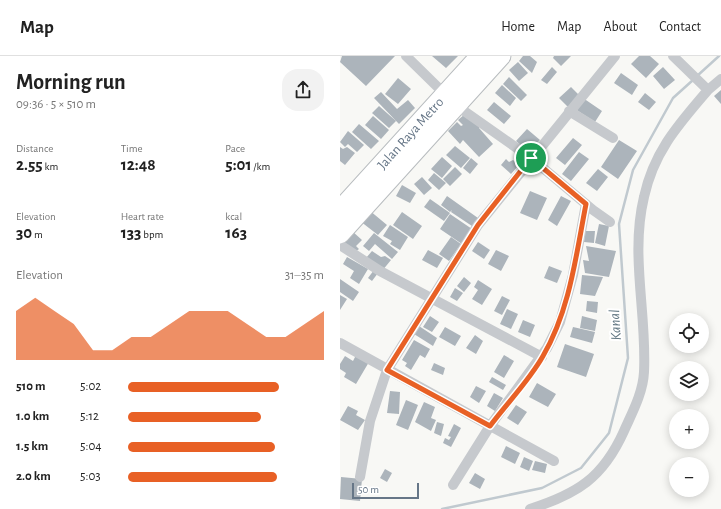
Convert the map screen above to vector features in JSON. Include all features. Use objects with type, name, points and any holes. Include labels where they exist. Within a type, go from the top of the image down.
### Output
[{"type":"highway","name":"Jalan Raya Metro","points":[[340,210],[451,100],[480,56]]},
{"type":"highway","points":[[340,234],[451,100],[502,56]]},
{"type":"street","points":[[406,56],[451,100],[531,158],[593,210],[610,222]]},
{"type":"street","points":[[360,477],[370,421],[387,370],[478,225],[615,56]]},
{"type":"street","points":[[673,56],[706,88]]},
{"type":"street","points":[[530,509],[557,501],[578,489],[605,466],[619,443],[638,400],[644,373],[643,316],[638,265],[638,236],[643,197],[653,167],[673,130],[706,88],[721,79]]},
{"type":"street","points":[[569,111],[613,138]]},
{"type":"street","points":[[453,485],[490,426],[542,357],[560,322],[573,275],[586,204]]},
{"type":"street","points":[[340,246],[380,271],[542,357]]},
{"type":"street","points":[[340,343],[554,461]]},
{"type":"building","points":[[342,56],[395,56],[366,86],[340,62]]},
{"type":"building","points":[[432,56],[458,56],[446,68]]},
{"type":"building","points":[[523,56],[530,56],[537,62],[532,73],[519,61]]},
{"type":"building","points":[[554,56],[571,56],[561,66],[553,58]]},
{"type":"building","points":[[639,56],[650,56],[659,64],[646,78],[631,64]]},
{"type":"building","points":[[518,62],[528,73],[519,81],[509,70]]},
{"type":"building","points":[[552,67],[557,72],[547,84],[541,80]]},
{"type":"building","points":[[663,67],[675,80],[664,89],[653,76]]},
{"type":"building","points":[[621,73],[638,85],[632,95],[614,83]]},
{"type":"building","points":[[509,77],[527,95],[521,101],[503,84]]},
{"type":"building","points":[[398,78],[411,89],[398,104],[385,94]]},
{"type":"building","points":[[502,85],[516,98],[510,106],[495,93]]},
{"type":"building","points":[[571,87],[580,96],[568,107],[559,98]]},
{"type":"building","points":[[721,90],[721,104],[714,96]]},
{"type":"building","points":[[381,92],[397,109],[408,100],[415,108],[399,124],[374,98]]},
{"type":"building","points":[[645,93],[656,102],[649,110],[638,102]]},
{"type":"building","points":[[583,98],[602,111],[595,122],[575,109]]},
{"type":"building","points":[[494,102],[511,116],[504,124],[487,110]]},
{"type":"building","points":[[379,106],[396,121],[389,128],[372,113]]},
{"type":"building","points":[[465,114],[479,126],[479,128],[493,144],[479,157],[463,140],[460,144],[448,131],[457,122],[461,126],[463,125],[458,120]]},
{"type":"building","points":[[373,116],[389,130],[381,139],[365,125]]},
{"type":"building","points":[[359,124],[379,141],[371,149],[352,132]]},
{"type":"building","points":[[527,129],[540,140],[529,152],[516,141]]},
{"type":"building","points":[[348,131],[364,145],[357,152],[348,144],[345,147],[340,142]]},
{"type":"building","points":[[573,138],[582,145],[565,165],[556,158]]},
{"type":"building","points":[[619,140],[637,151],[618,179],[601,167]]},
{"type":"building","points":[[455,146],[470,158],[461,168],[446,155]]},
{"type":"building","points":[[340,147],[343,149],[347,147],[355,153],[345,165],[340,161]]},
{"type":"building","points":[[579,152],[589,159],[571,181],[562,174]]},
{"type":"building","points":[[442,157],[452,166],[442,178],[431,169]]},
{"type":"building","points":[[471,158],[478,164],[470,174],[463,168]]},
{"type":"building","points":[[506,159],[509,162],[513,160],[519,165],[511,174],[501,165]]},
{"type":"building","points":[[455,167],[462,174],[450,186],[443,179]]},
{"type":"building","points":[[598,169],[608,177],[597,191],[586,183]]},
{"type":"building","points":[[434,173],[446,183],[439,190],[428,180]]},
{"type":"building","points":[[422,177],[432,188],[424,195],[414,184]]},
{"type":"building","points":[[402,185],[416,193],[410,203],[396,196]]},
{"type":"building","points":[[530,191],[547,198],[537,220],[520,213]]},
{"type":"building","points":[[447,196],[478,218],[472,226],[451,212],[452,210],[450,212],[441,205]]},
{"type":"building","points":[[561,196],[571,201],[557,226],[548,220]]},
{"type":"building","points":[[430,199],[450,213],[444,221],[424,207]]},
{"type":"building","points":[[369,210],[387,225],[378,235],[360,221]]},
{"type":"building","points":[[402,212],[422,226],[413,239],[393,225]]},
{"type":"building","points":[[450,214],[472,229],[462,244],[440,229]]},
{"type":"building","points":[[599,224],[609,226],[605,246],[595,243]]},
{"type":"building","points":[[390,225],[408,237],[400,250],[390,244],[392,241],[383,236]]},
{"type":"building","points":[[352,231],[362,240],[356,246],[359,249],[355,252],[343,241]]},
{"type":"building","points":[[585,231],[595,231],[594,243],[584,242]]},
{"type":"building","points":[[374,233],[398,252],[392,259],[375,244],[369,251],[363,246]]},
{"type":"building","points":[[451,237],[461,244],[449,261],[439,254]]},
{"type":"building","points":[[478,242],[490,250],[484,259],[472,251]]},
{"type":"building","points":[[586,246],[616,251],[609,277],[585,273],[583,260],[589,261]]},
{"type":"building","points":[[428,250],[443,258],[437,268],[422,260]]},
{"type":"building","points":[[496,250],[509,256],[501,271],[488,264]]},
{"type":"building","points":[[372,251],[381,257],[385,256],[391,260],[382,271],[366,258]]},
{"type":"building","points":[[347,257],[368,269],[359,284],[350,278],[354,271],[343,264]]},
{"type":"building","points":[[549,266],[562,271],[557,283],[544,278]]},
{"type":"building","points":[[374,270],[378,273],[372,281],[368,278]]},
{"type":"building","points":[[582,275],[603,277],[595,296],[580,294]]},
{"type":"building","points":[[464,277],[471,283],[464,292],[457,286]]},
{"type":"building","points":[[340,279],[359,292],[353,301],[340,292]]},
{"type":"building","points":[[478,280],[492,289],[482,305],[472,299],[478,290],[474,287]]},
{"type":"building","points":[[455,288],[463,293],[457,301],[450,297]]},
{"type":"building","points":[[340,295],[347,299],[340,310]]},
{"type":"building","points":[[502,296],[510,300],[502,315],[494,311]]},
{"type":"building","points":[[587,301],[598,302],[597,313],[586,311]]},
{"type":"building","points":[[507,309],[518,314],[511,329],[500,324]]},
{"type":"building","points":[[430,316],[439,322],[432,332],[423,327]]},
{"type":"building","points":[[582,316],[597,320],[595,331],[580,328]]},
{"type":"building","points":[[523,320],[535,325],[530,337],[518,332]]},
{"type":"building","points":[[419,326],[437,338],[433,346],[414,334]]},
{"type":"building","points":[[445,327],[461,336],[455,346],[439,337]]},
{"type":"building","points":[[573,327],[595,332],[592,343],[570,337]]},
{"type":"building","points":[[475,335],[483,341],[476,354],[466,348]]},
{"type":"building","points":[[414,340],[430,349],[425,358],[420,355],[411,370],[405,366],[407,363],[402,360]]},
{"type":"building","points":[[565,344],[594,354],[586,377],[557,367]]},
{"type":"building","points":[[356,355],[369,362],[356,384],[344,377],[346,373],[340,369],[340,364],[345,356],[353,361]]},
{"type":"building","points":[[504,355],[514,361],[504,378],[494,372]]},
{"type":"building","points":[[434,363],[445,368],[443,375],[431,370]]},
{"type":"building","points":[[492,377],[506,385],[503,390],[489,382]]},
{"type":"building","points":[[537,383],[556,394],[548,407],[529,397]]},
{"type":"building","points":[[476,386],[486,391],[479,403],[470,397]]},
{"type":"building","points":[[390,391],[400,392],[399,414],[387,413]]},
{"type":"building","points":[[494,393],[503,398],[495,411],[487,406]]},
{"type":"building","points":[[406,400],[418,405],[408,430],[396,425]]},
{"type":"building","points":[[424,402],[435,407],[431,418],[436,420],[431,431],[415,422]]},
{"type":"building","points":[[516,405],[527,412],[518,425],[507,418]]},
{"type":"building","points":[[348,406],[358,411],[356,415],[365,420],[358,430],[340,420]]},
{"type":"building","points":[[437,422],[444,424],[441,436],[434,433]]},
{"type":"building","points":[[454,424],[461,428],[451,447],[443,443],[445,438],[449,440],[451,437],[448,436]]},
{"type":"building","points":[[506,446],[520,453],[515,464],[501,457]]},
{"type":"building","points":[[524,457],[533,461],[529,471],[520,467]]},
{"type":"building","points":[[535,461],[547,464],[545,473],[532,470]]},
{"type":"building","points":[[385,469],[392,473],[387,482],[380,478]]},
{"type":"building","points":[[475,473],[485,479],[480,489],[469,483]]},
{"type":"building","points":[[341,477],[362,479],[360,501],[340,499]]},
{"type":"waterway","name":"Kanal","points":[[697,76],[719,56]]},
{"type":"waterway","name":"Kanal","points":[[442,509],[542,488],[581,468],[609,433],[628,358],[619,224],[633,170],[673,98],[693,80]]},
{"type":"route","points":[[531,158],[586,204],[573,275],[560,322],[542,357],[490,426],[387,370],[478,225],[531,158]]}]
